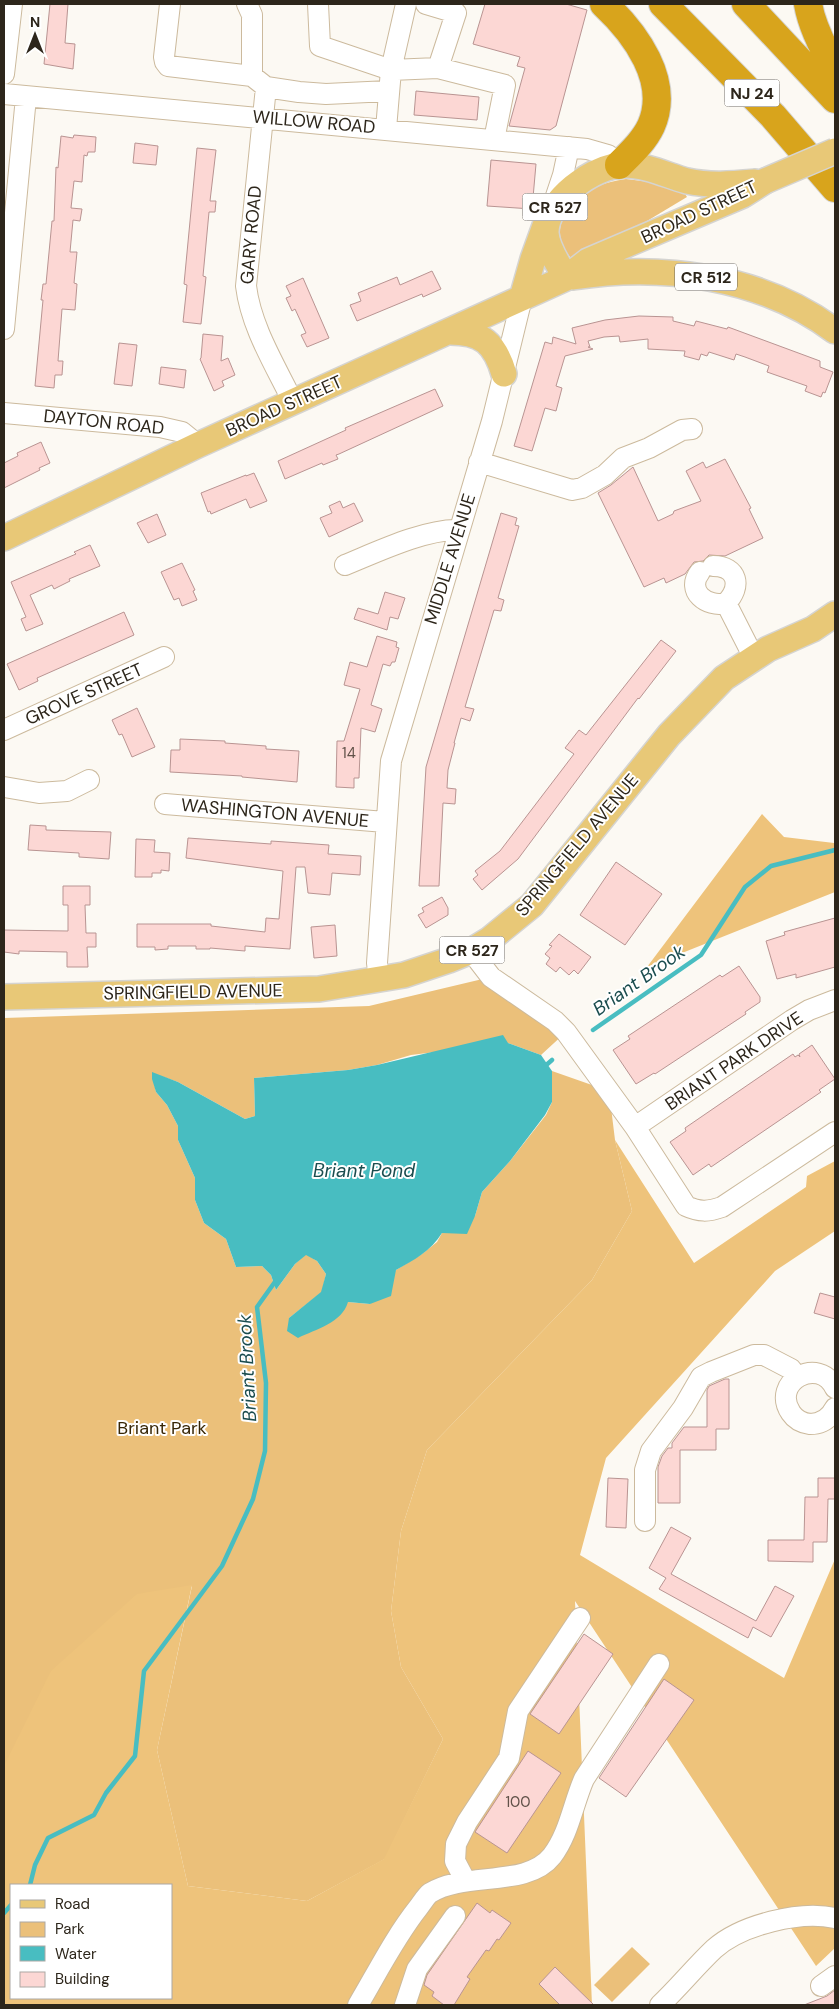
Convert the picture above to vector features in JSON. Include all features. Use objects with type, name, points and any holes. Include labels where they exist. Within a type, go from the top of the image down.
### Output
[{"type":"highway","points":[[604,4],[630,32],[644,54],[653,75],[656,96],[654,115],[647,133],[619,165]]},
{"type":"highway","name":"NJ 24","points":[[664,4],[774,116],[835,188]]},
{"type":"highway","points":[[746,4],[835,99]]},
{"type":"highway","points":[[808,4],[815,29],[835,68]]},
{"type":"main road","name":"BROAD STREET","points":[[4,538],[198,445],[566,278],[588,261],[743,195],[766,181],[835,151]]},
{"type":"main road","name":"CR 527","points":[[566,278],[548,242],[546,233],[549,216],[564,196],[578,184],[598,172],[619,165],[642,167],[687,181],[711,185],[766,181]]},
{"type":"main road","name":"MIDDLE AVENUE","points":[[522,298],[533,259],[549,216]]},
{"type":"main road","name":"BROAD STREET","points":[[566,278],[605,272],[705,277],[767,294],[798,307],[835,331]]},
{"type":"main road","points":[[450,332],[468,333],[487,341],[497,354],[504,374]]},
{"type":"main road","name":"SPRINGFIELD AVENUE","points":[[4,997],[319,989],[379,979],[432,966],[471,951],[488,940],[532,904],[668,735],[724,678],[768,649],[824,628],[835,614]]},
{"type":"street","points":[[4,74],[12,4]]},
{"type":"street","points":[[170,4],[164,56],[168,66],[326,94],[389,90]]},
{"type":"street","name":"GARY ROAD","points":[[247,4],[252,15],[262,117],[246,286],[253,318],[293,402]]},
{"type":"street","points":[[318,4],[320,46],[391,70],[438,68],[505,85],[494,140]]},
{"type":"street","points":[[386,129],[391,70],[406,4]]},
{"type":"street","points":[[426,4],[456,13],[438,68]]},
{"type":"street","name":"WILLOW ROAD","points":[[4,94],[569,147],[602,152],[613,158],[619,165]]},
{"type":"street","points":[[4,329],[26,97]]},
{"type":"street","name":"MIDDLE AVENUE","points":[[549,216],[563,175],[569,147]]},
{"type":"street","name":"MIDDLE AVENUE","points":[[379,979],[376,963],[385,822],[394,746],[479,462],[504,374],[522,298]]},
{"type":"street","name":"DAYTON ROAD","points":[[4,413],[160,427],[182,432],[198,445]]},
{"type":"street","points":[[479,462],[572,490],[582,488],[604,474],[623,458],[650,448],[682,430],[692,429]]},
{"type":"street","points":[[345,565],[390,547],[439,531],[458,530]]},
{"type":"street","points":[[723,566],[730,571],[735,577],[736,585],[734,594],[726,603],[712,604],[698,596],[695,589],[696,576],[706,569],[723,566]]},
{"type":"street","points":[[726,603],[754,658]]},
{"type":"street","name":"GROVE STREET","points":[[4,730],[164,658]]},
{"type":"street","points":[[4,786],[48,793],[67,791],[89,780]]},
{"type":"street","name":"WASHINGTON AVENUE","points":[[165,804],[385,822]]},
{"type":"street","points":[[471,951],[491,977],[555,1021],[566,1032],[635,1127],[686,1206],[698,1212],[709,1212],[722,1207],[835,1132]]},
{"type":"street","name":"BRIANT PARK DRIVE","points":[[635,1127],[792,1020],[809,1010],[835,1000]]},
{"type":"street","points":[[644,1521],[645,1470],[651,1451],[683,1408],[702,1377],[754,1355],[764,1355],[791,1369],[797,1377]]},
{"type":"street","points":[[835,1388],[827,1378],[820,1374],[804,1374],[797,1377],[787,1391],[788,1408],[792,1416],[799,1421],[808,1424],[825,1420],[835,1408]]},
{"type":"street","points":[[464,1880],[455,1861],[456,1844],[467,1822],[509,1758],[518,1711],[580,1618]]},
{"type":"street","points":[[358,2005],[407,1921],[430,1893],[464,1880],[518,1874],[536,1869],[551,1857],[564,1837],[584,1778],[659,1664]]},
{"type":"street","points":[[404,2005],[416,1969],[455,1916]]},
{"type":"street","points":[[660,2005],[716,1948],[743,1931],[770,1922],[800,1917],[835,1918]]},
{"type":"green space","points":[[626,179],[658,183],[685,194],[687,197],[632,230],[571,258],[560,238],[560,228],[568,210],[574,202],[592,189],[613,181]]},
{"type":"green space","name":"Briant Park","points":[[491,977],[566,1032],[541,1055],[508,1043],[411,1055],[377,1065],[348,1070],[254,1078],[255,1116],[245,1119],[178,1082],[152,1073],[156,1092],[167,1105],[178,1126],[178,1140],[195,1178],[195,1200],[204,1223],[226,1239],[236,1267],[262,1266],[271,1275],[276,1290],[295,1264],[306,1254],[317,1261],[326,1274],[322,1292],[289,1318],[348,1302],[370,1304],[396,1270],[437,1242],[442,1233],[475,1216],[482,1192],[510,1161],[546,1115],[552,1102],[552,1071],[609,1091],[615,1140],[632,1211],[592,1280],[427,1450],[401,1531],[391,1611],[401,1667],[443,1739],[385,1859],[307,1901],[188,1886],[157,1750],[192,1586],[4,1766],[4,1018],[369,1006]]},
{"type":"green space","points":[[632,1947],[650,1964],[612,2002],[594,1985]]},
{"type":"shaded area","points":[[762,814],[784,837],[835,842],[835,892],[647,967]]},
{"type":"shaded area","points":[[615,1140],[694,1263],[806,1187],[807,1176],[835,1161],[835,1231],[775,1271],[606,1458],[580,1555],[784,1678],[835,1559],[835,1948],[816,1966],[575,1601],[592,2005],[4,2005],[4,1766],[51,1671],[137,1594],[192,1585],[157,1750],[188,1886],[307,1901],[384,1859],[443,1739],[401,1667],[391,1611],[401,1531],[427,1450],[592,1280],[632,1211]]},
{"type":"water","name":"Briant Pond","points":[[503,1035],[508,1043],[541,1055],[552,1071],[552,1102],[545,1115],[510,1161],[482,1192],[467,1234],[442,1233],[416,1259],[396,1270],[391,1296],[370,1304],[348,1302],[340,1315],[328,1325],[298,1338],[287,1331],[289,1318],[321,1292],[326,1274],[317,1261],[306,1255],[295,1264],[276,1290],[271,1275],[262,1266],[236,1267],[226,1239],[204,1223],[195,1200],[195,1178],[178,1140],[178,1126],[167,1105],[156,1092],[152,1072],[178,1082],[245,1119],[255,1116],[254,1078],[348,1070],[377,1065]]},
{"type":"building","points":[[50,4],[68,4],[65,43],[75,44],[73,69],[44,64]]},
{"type":"building","points":[[485,4],[566,4],[587,10],[556,126],[550,130],[509,126],[525,68],[517,66],[520,57],[473,44]]},
{"type":"building","points":[[416,91],[479,97],[477,120],[414,115]]},
{"type":"building","points":[[74,135],[96,137],[95,152],[88,152],[87,156],[84,155],[82,182],[74,181],[71,208],[82,209],[80,221],[73,220],[70,252],[77,252],[74,283],[77,284],[75,310],[62,309],[58,361],[63,361],[62,375],[55,375],[54,388],[35,386],[43,300],[41,300],[43,284],[46,284],[52,221],[54,221],[56,167],[58,168],[61,136],[73,138]]},
{"type":"building","points":[[135,143],[158,146],[156,165],[133,163]]},
{"type":"building","points":[[197,148],[216,150],[210,201],[216,201],[215,212],[209,212],[203,276],[206,277],[201,324],[183,322],[187,285],[184,284]]},
{"type":"building","points":[[491,160],[536,164],[532,209],[487,206]]},
{"type":"building","points":[[432,271],[441,289],[423,297],[422,294],[357,321],[350,305],[361,301],[358,293],[397,277],[400,285]]},
{"type":"building","points":[[303,278],[329,338],[307,347],[301,335],[306,333],[295,309],[292,311],[286,298],[291,296],[286,286]]},
{"type":"building","points":[[639,316],[673,317],[673,321],[694,326],[696,321],[727,329],[728,327],[820,361],[820,367],[833,372],[825,393],[823,392],[821,397],[805,391],[807,386],[767,372],[769,366],[736,354],[734,360],[709,352],[707,356],[701,354],[699,360],[684,356],[685,351],[648,349],[648,339],[620,342],[619,336],[604,337],[588,341],[590,347],[588,347],[593,349],[565,356],[556,386],[562,388],[556,411],[545,408],[532,451],[514,446],[545,342],[552,344],[553,337],[576,344],[572,328],[605,320]]},
{"type":"building","points":[[203,334],[223,336],[221,361],[228,358],[235,375],[222,381],[224,386],[214,391],[200,359]]},
{"type":"building","points":[[119,343],[137,345],[132,386],[114,384]]},
{"type":"building","points":[[161,367],[186,370],[184,388],[159,384]]},
{"type":"building","points":[[435,389],[443,406],[336,455],[338,459],[323,465],[322,463],[285,479],[278,461],[346,430],[345,428]]},
{"type":"building","points":[[41,442],[50,463],[4,488],[4,463],[18,456],[17,453]]},
{"type":"building","points":[[725,459],[751,508],[749,509],[763,538],[725,556],[709,555],[703,561],[694,562],[685,574],[666,583],[664,578],[644,587],[598,493],[633,467],[658,521],[673,514],[674,511],[701,501],[686,471],[703,462],[706,468]]},
{"type":"building","points":[[254,473],[267,501],[250,508],[246,499],[211,514],[210,511],[208,512],[201,493]]},
{"type":"building","points":[[340,501],[343,508],[354,503],[363,521],[329,537],[320,518],[332,513],[329,506]]},
{"type":"building","points":[[501,513],[517,518],[515,525],[519,526],[498,598],[504,600],[501,611],[494,610],[465,707],[474,709],[470,721],[461,718],[454,743],[448,770],[447,788],[456,789],[455,804],[443,803],[439,886],[419,886],[426,767]]},
{"type":"building","points":[[157,514],[166,535],[148,543],[137,523]]},
{"type":"building","points":[[90,545],[100,566],[69,579],[70,581],[54,589],[52,585],[30,595],[43,624],[26,631],[21,619],[26,617],[11,582],[76,554],[74,552]]},
{"type":"building","points":[[182,563],[195,590],[193,591],[197,600],[182,606],[179,598],[174,600],[161,572]]},
{"type":"building","points":[[385,592],[405,598],[398,619],[390,617],[387,630],[354,619],[358,608],[378,614]]},
{"type":"building","points":[[124,612],[134,635],[37,678],[38,681],[19,690],[7,664]]},
{"type":"building","points":[[377,636],[397,642],[396,647],[399,648],[395,662],[392,662],[390,666],[383,664],[371,705],[382,709],[375,732],[361,728],[359,778],[354,778],[354,788],[336,787],[337,741],[344,741],[360,689],[344,685],[350,662],[367,667]]},
{"type":"building","points":[[661,640],[676,651],[638,698],[518,859],[482,890],[473,879],[478,875],[475,871],[500,851],[574,754],[565,748],[579,730],[586,735]]},
{"type":"building","points":[[137,708],[155,747],[132,757],[122,734],[119,735],[112,720]]},
{"type":"building","points":[[180,739],[225,741],[225,743],[266,746],[266,749],[299,751],[297,782],[242,776],[170,772],[171,750],[180,750]]},
{"type":"building","points":[[30,825],[46,826],[46,830],[111,832],[109,859],[79,857],[79,853],[28,850]]},
{"type":"building","points":[[188,838],[271,844],[271,841],[329,845],[328,854],[361,856],[360,875],[332,873],[330,895],[308,893],[305,867],[296,867],[290,949],[245,946],[245,951],[210,948],[196,949],[196,946],[168,946],[168,949],[155,950],[155,947],[137,947],[137,924],[211,924],[211,926],[265,932],[266,918],[279,919],[283,871],[186,858]]},
{"type":"building","points":[[136,839],[155,840],[154,852],[170,853],[169,871],[161,870],[161,873],[152,873],[152,877],[135,877]]},
{"type":"building","points":[[616,862],[662,894],[625,945],[580,915]]},
{"type":"building","points":[[63,886],[90,886],[90,905],[85,905],[86,933],[96,933],[96,947],[87,947],[88,967],[67,967],[67,952],[19,951],[19,954],[4,952],[4,930],[68,931],[68,905],[63,905]]},
{"type":"building","points":[[442,897],[448,908],[448,915],[426,928],[418,915],[424,912],[422,908]]},
{"type":"building","points":[[835,918],[835,967],[796,978],[796,974],[777,979],[766,941],[785,935],[784,932]]},
{"type":"building","points":[[335,925],[337,956],[314,958],[311,927]]},
{"type":"building","points":[[559,934],[591,957],[578,974],[574,970],[569,975],[560,967],[556,972],[546,964],[550,958],[545,954],[552,946],[549,945]]},
{"type":"building","points":[[739,966],[760,997],[760,1002],[745,1012],[746,1014],[655,1074],[636,1084],[613,1050],[630,1039],[628,1036],[720,975],[722,977]]},
{"type":"building","points":[[812,1045],[835,1079],[819,1090],[821,1092],[711,1167],[709,1164],[693,1175],[670,1142],[686,1131],[685,1128],[793,1054],[795,1057],[798,1055],[800,1057],[799,1054]]},
{"type":"building","points":[[820,1293],[835,1297],[835,1319],[814,1313]]},
{"type":"building","points":[[729,1379],[729,1429],[716,1429],[716,1450],[680,1450],[680,1503],[658,1503],[658,1467],[662,1456],[668,1448],[672,1448],[672,1443],[684,1427],[707,1427],[707,1390],[709,1386]]},
{"type":"building","points":[[608,1478],[628,1479],[626,1528],[606,1527]]},
{"type":"building","points":[[818,1478],[835,1478],[835,1499],[828,1499],[827,1542],[813,1542],[813,1562],[768,1561],[768,1540],[804,1540],[805,1497],[818,1497]]},
{"type":"building","points":[[671,1527],[691,1538],[671,1574],[756,1621],[775,1586],[794,1596],[771,1637],[753,1627],[748,1638],[659,1589],[666,1578],[649,1568]]},
{"type":"building","points":[[584,1634],[613,1654],[559,1734],[530,1714]]},
{"type":"building","points":[[664,1679],[694,1700],[626,1797],[599,1778]]},
{"type":"building","points":[[528,1751],[561,1773],[507,1853],[475,1832]]},
{"type":"building","points":[[477,1903],[490,1913],[492,1910],[511,1923],[489,1951],[486,1950],[467,1977],[470,1979],[454,2005],[444,2005],[432,1996],[434,1992],[424,1985],[427,1975]]},
{"type":"building","points":[[555,1967],[594,2005],[560,2005],[539,1984]]},
{"type":"building","points":[[835,1990],[835,2005],[804,2005],[827,1996]]},
{"type":"waterway","name":"Briant Brook","points":[[593,1030],[701,955],[745,887],[771,866],[835,850]]},
{"type":"waterway","name":"Briant Brook","points":[[544,1067],[552,1060]]},
{"type":"waterway","name":"Briant Brook","points":[[30,1884],[35,1865],[48,1838],[94,1815],[106,1793],[135,1756],[144,1671],[222,1566],[253,1499],[265,1451],[266,1383],[257,1307],[277,1279]]},
{"type":"waterway","name":"Briant Brook","points":[[4,1913],[10,1906]]}]
